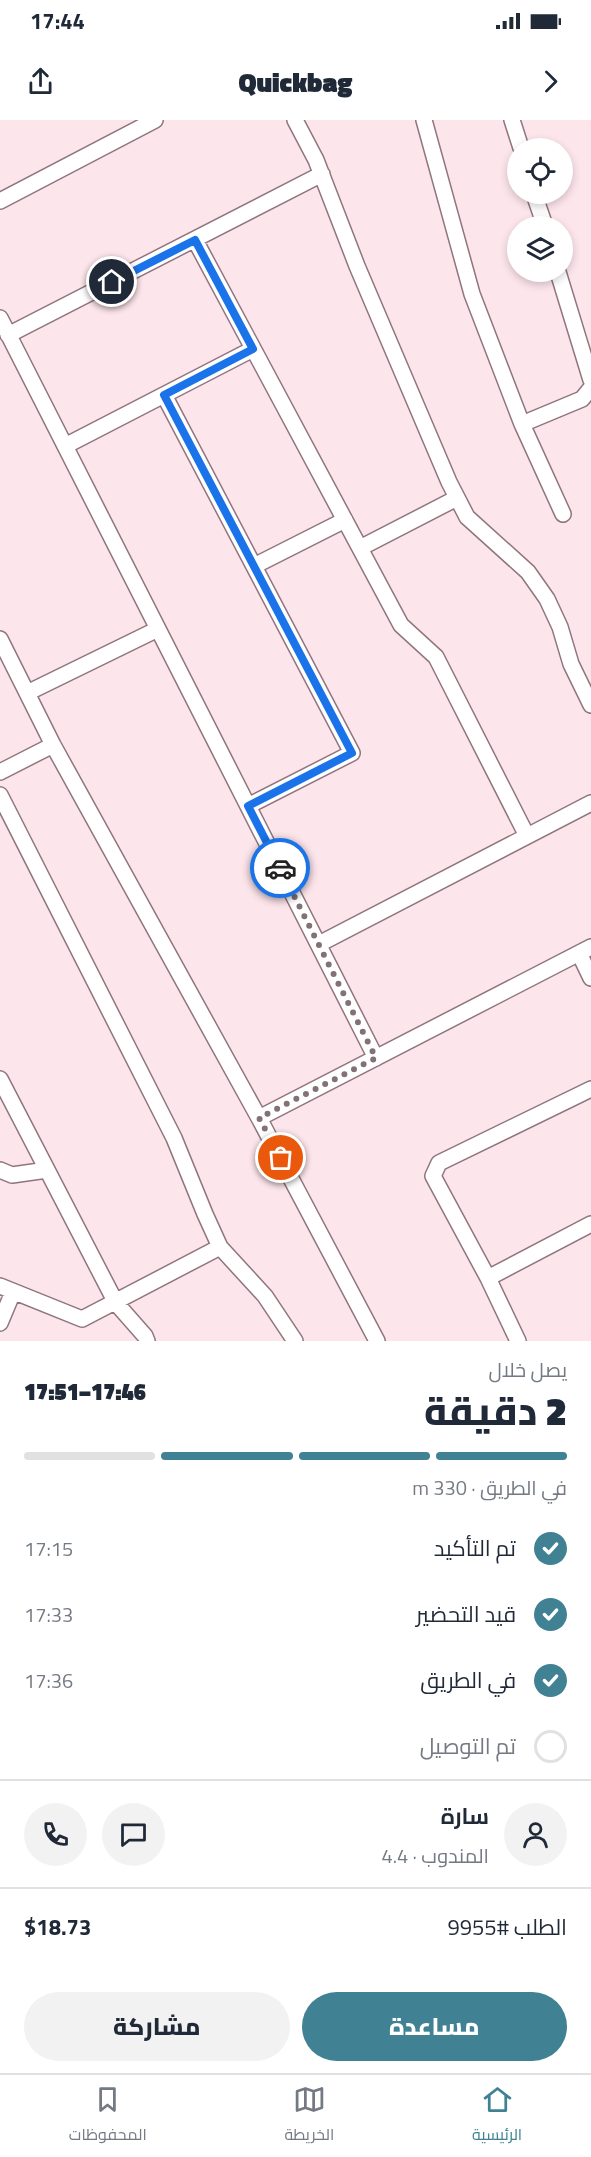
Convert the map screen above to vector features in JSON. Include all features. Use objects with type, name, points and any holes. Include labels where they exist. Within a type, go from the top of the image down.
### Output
[{"type":"street","points":[[0,201],[155,120]]},
{"type":"street","points":[[295,120],[322,174],[357,266],[457,498],[467,517],[528,572],[547,599],[560,627],[571,664],[591,705]]},
{"type":"street","points":[[424,120],[472,294],[522,424],[563,514]]},
{"type":"street","points":[[512,120],[518,138]]},
{"type":"street","points":[[8,335],[322,174]]},
{"type":"street","points":[[195,240],[401,625],[436,657],[527,836]]},
{"type":"street","points":[[561,282],[590,374]]},
{"type":"street","points":[[0,318],[376,1058]]},
{"type":"street","points":[[65,446],[253,349]]},
{"type":"street","points":[[522,424],[582,399],[591,388]]},
{"type":"street","points":[[164,395],[352,753],[248,806]]},
{"type":"street","points":[[360,548],[457,498]]},
{"type":"street","points":[[254,566],[345,520]]},
{"type":"street","points":[[27,693],[158,630]]},
{"type":"street","points":[[0,639],[53,745],[259,1118],[377,1341]]},
{"type":"street","points":[[0,772],[53,745]]},
{"type":"street","points":[[0,795],[174,1138],[220,1247],[265,1296],[295,1341]]},
{"type":"street","points":[[319,944],[591,803]]},
{"type":"street","points":[[259,1118],[585,950],[591,978]]},
{"type":"street","points":[[0,1080],[116,1303],[144,1339]]},
{"type":"street","points":[[518,1341],[488,1278],[433,1176],[439,1163],[591,1089]]},
{"type":"street","points":[[0,1170],[12,1175],[47,1170]]},
{"type":"street","points":[[488,1278],[590,1226]]},
{"type":"street","points":[[0,1323],[7,1289],[82,1319],[220,1247]]},
{"type":"way so far","points":[[280,868],[376,1058],[259,1118],[281,1158]]},
{"type":"route","points":[[112,282],[195,240],[253,349],[164,395],[352,753],[248,806],[280,868]]}]
